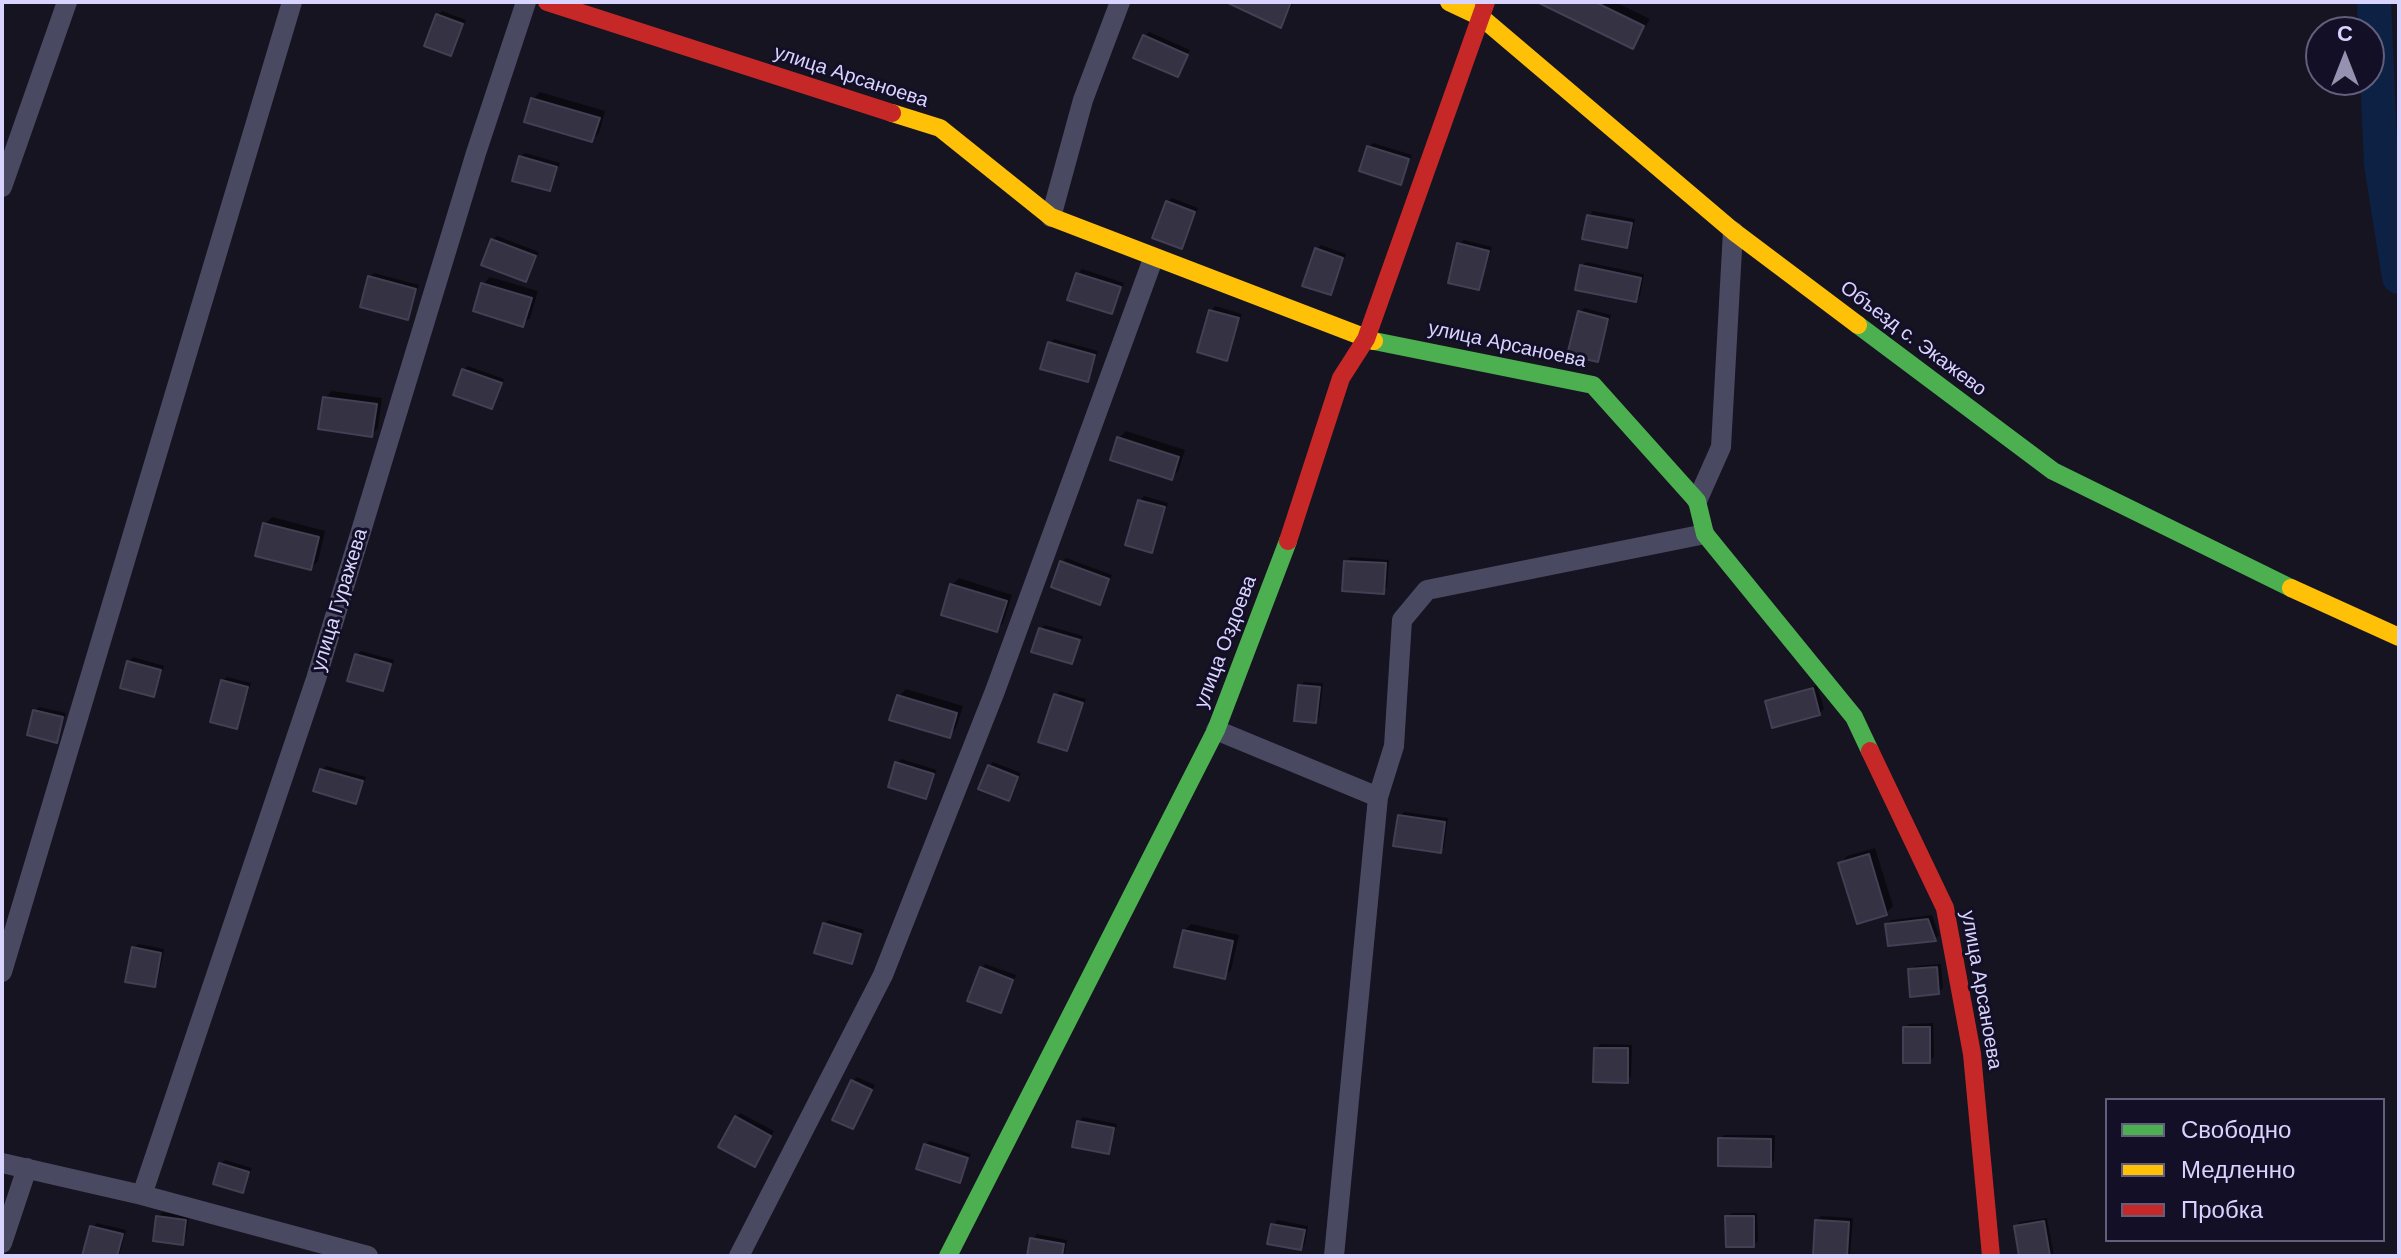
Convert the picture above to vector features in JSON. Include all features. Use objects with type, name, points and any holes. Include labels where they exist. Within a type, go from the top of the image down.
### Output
[{"type":"street","points":[[2,187],[67,2]]},
{"type":"street","points":[[2,972],[8,928],[292,2]]},
{"type":"street","name":"улица Гуражева","points":[[142,1195],[316,679],[476,153],[526,2]]},
{"type":"street","name":"улица Арсаноева","points":[[547,2],[940,128],[1051,217],[1366,339],[1593,385],[1697,501],[1705,534],[1854,717],[1945,908],[1972,1054],[1991,1256]]},
{"type":"street","points":[[1051,217],[1083,100],[1120,2]]},
{"type":"street","name":"Объезд с. Экажево","points":[[1449,2],[1484,10],[1733,231],[2053,471],[2275,581],[2399,637]]},
{"type":"street","name":"улица Оздоева","points":[[948,1256],[1216,730],[1289,538],[1341,378],[1366,339],[1484,10]]},
{"type":"street","points":[[1697,501],[1721,447],[1733,231]]},
{"type":"street","points":[[739,1256],[883,975],[995,691],[1153,259]]},
{"type":"street","points":[[1334,1256],[1378,797],[1394,746],[1402,620],[1427,590],[1705,534]]},
{"type":"street","points":[[1216,730],[1378,797]]},
{"type":"street","points":[[2,1163],[142,1195],[368,1256]]},
{"type":"street","points":[[2,1243],[27,1168]]},
{"type":"building","points":[[1226,2],[1291,2],[1281,28]]},
{"type":"building","points":[[1537,2],[1595,2],[1644,26],[1633,49]]},
{"type":"building","points":[[436,14],[463,24],[451,56],[424,46]]},
{"type":"building","points":[[1143,35],[1188,55],[1178,77],[1133,58]]},
{"type":"building","points":[[531,98],[600,118],[592,142],[524,122]]},
{"type":"building","points":[[1367,146],[1409,159],[1401,185],[1359,171]]},
{"type":"building","points":[[519,156],[557,167],[550,191],[512,181]]},
{"type":"building","points":[[1166,201],[1195,212],[1182,249],[1152,238]]},
{"type":"building","points":[[1587,215],[1632,223],[1627,248],[1582,239]]},
{"type":"building","points":[[491,239],[536,256],[526,282],[481,265]]},
{"type":"building","points":[[1457,243],[1489,251],[1479,290],[1448,283]]},
{"type":"building","points":[[1315,248],[1343,258],[1331,295],[1302,286]]},
{"type":"building","points":[[1580,265],[1641,278],[1636,302],[1575,290]]},
{"type":"building","points":[[1076,273],[1121,287],[1112,314],[1067,300]]},
{"type":"building","points":[[368,276],[416,289],[408,320],[360,307]]},
{"type":"building","points":[[481,283],[532,298],[523,327],[473,311]]},
{"type":"building","points":[[1209,310],[1239,318],[1227,361],[1197,352]]},
{"type":"building","points":[[1578,311],[1608,319],[1598,362],[1567,355]]},
{"type":"building","points":[[1048,342],[1095,355],[1088,382],[1040,369]]},
{"type":"building","points":[[462,369],[502,383],[492,409],[453,395]]},
{"type":"building","points":[[323,397],[377,404],[372,437],[318,429]]},
{"type":"building","points":[[1117,437],[1179,457],[1172,480],[1110,460]]},
{"type":"building","points":[[1138,500],[1165,507],[1152,553],[1125,545]]},
{"type":"building","points":[[263,523],[319,537],[311,570],[255,556]]},
{"type":"building","points":[[1060,561],[1109,579],[1100,605],[1051,587]]},
{"type":"building","points":[[1344,561],[1386,563],[1384,594],[1342,591]]},
{"type":"building","points":[[950,584],[1007,601],[997,632],[941,615]]},
{"type":"building","points":[[1039,628],[1080,640],[1072,664],[1031,652]]},
{"type":"building","points":[[355,654],[391,664],[383,691],[347,681]]},
{"type":"building","points":[[127,661],[161,670],[154,697],[120,688]]},
{"type":"building","points":[[221,680],[248,687],[237,729],[210,722]]},
{"type":"building","points":[[1298,685],[1320,687],[1316,723],[1294,721]]},
{"type":"building","points":[[1813,688],[1820,715],[1772,728],[1765,701]]},
{"type":"building","points":[[1054,694],[1083,703],[1067,751],[1038,742]]},
{"type":"building","points":[[897,695],[957,713],[950,738],[889,720]]},
{"type":"building","points":[[33,710],[63,717],[57,743],[27,735]]},
{"type":"building","points":[[895,762],[934,774],[926,799],[888,787]]},
{"type":"building","points":[[988,765],[1018,777],[1009,801],[978,789]]},
{"type":"building","points":[[320,769],[363,781],[356,804],[313,791]]},
{"type":"building","points":[[1398,815],[1445,822],[1441,853],[1393,846]]},
{"type":"building","points":[[1869,854],[1887,915],[1857,924],[1838,863]]},
{"type":"building","points":[[1928,919],[1936,941],[1888,946],[1885,924]]},
{"type":"building","points":[[823,923],[861,934],[852,964],[814,953]]},
{"type":"building","points":[[1183,930],[1233,941],[1225,979],[1174,967]]},
{"type":"building","points":[[132,947],[161,953],[155,987],[125,982]]},
{"type":"building","points":[[980,967],[1013,980],[1001,1013],[967,1001]]},
{"type":"building","points":[[1937,967],[1939,994],[1910,997],[1908,969]]},
{"type":"building","points":[[1903,1027],[1930,1027],[1930,1063],[1903,1063]]},
{"type":"building","points":[[1594,1048],[1628,1048],[1628,1083],[1593,1082]]},
{"type":"building","points":[[851,1080],[872,1090],[853,1129],[832,1120]]},
{"type":"building","points":[[735,1116],[771,1136],[755,1167],[718,1147]]},
{"type":"building","points":[[1077,1121],[1114,1128],[1109,1154],[1072,1147]]},
{"type":"building","points":[[1718,1138],[1771,1139],[1771,1167],[1718,1166]]},
{"type":"building","points":[[924,1144],[968,1158],[960,1183],[916,1169]]},
{"type":"building","points":[[219,1163],[249,1172],[243,1193],[213,1184]]},
{"type":"building","points":[[156,1216],[186,1220],[183,1245],[153,1241]]},
{"type":"building","points":[[1725,1216],[1754,1216],[1754,1247],[1726,1247]]},
{"type":"building","points":[[1815,1220],[1849,1222],[1847,1256],[1813,1256]]},
{"type":"building","points":[[2044,1221],[2050,1256],[2019,1256],[2014,1226]]},
{"type":"building","points":[[1271,1224],[1305,1230],[1301,1250],[1267,1244]]},
{"type":"building","points":[[90,1226],[123,1234],[117,1256],[82,1256]]},
{"type":"building","points":[[1030,1238],[1064,1244],[1062,1256],[1027,1256]]},
{"type":"waterway","points":[[2374,2],[2381,164],[2399,277]]},
{"type":"traffic: fast","points":[[1858,325],[2053,471],[2291,588]]},
{"type":"traffic: fast","points":[[1374,341],[1593,385],[1697,501],[1705,534],[1854,717],[1870,751]]},
{"type":"traffic: fast","points":[[948,1256],[1216,730],[1288,541]]},
{"type":"traffic: slow","points":[[1449,2],[1481,17],[1733,231],[1858,325]]},
{"type":"traffic: slow","points":[[892,113],[940,128],[1051,217],[1374,341]]},
{"type":"traffic: slow","points":[[2291,588],[2399,637]]},
{"type":"traffic: jam","points":[[547,2],[892,113]]},
{"type":"traffic: jam","points":[[1288,541],[1341,378],[1366,339],[1486,2]]},
{"type":"traffic: jam","points":[[1870,751],[1945,908],[1972,1054],[1991,1256]]}]
